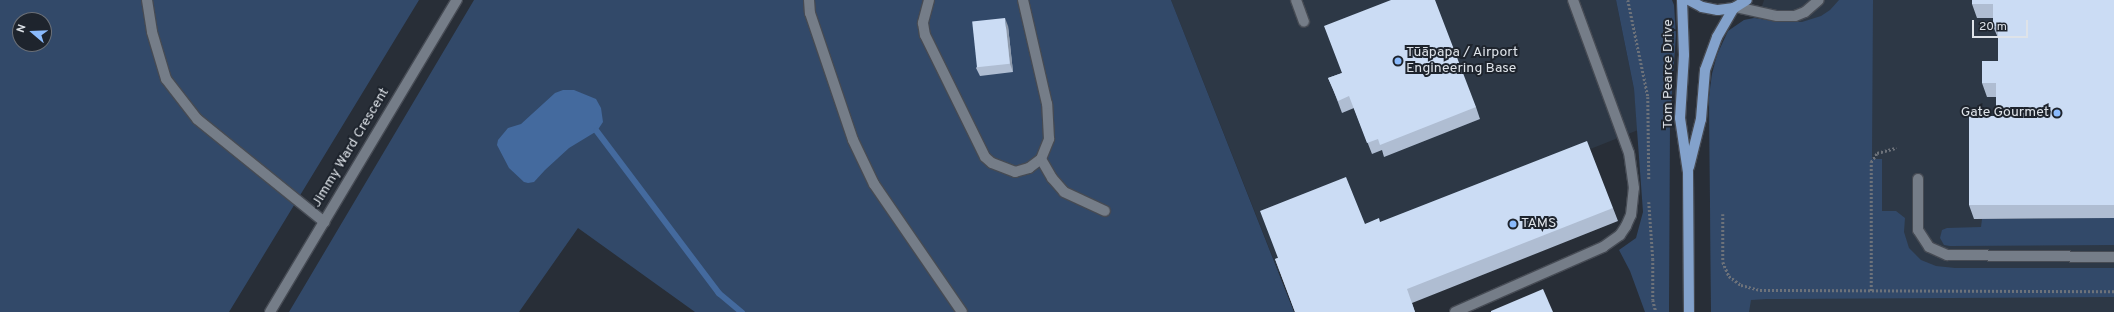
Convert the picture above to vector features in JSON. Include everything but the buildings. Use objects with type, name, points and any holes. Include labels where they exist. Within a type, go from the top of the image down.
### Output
[{"type":"main road","name":"Tom Pearce Drive","points":[[1682,0],[1684,55],[1680,118],[1688,172],[1689,312]]},
{"type":"main road","points":[[1689,0],[1710,10],[1735,7],[1747,0]]},
{"type":"main road","name":"Tom Pearce Drive","points":[[1688,172],[1701,119],[1705,70],[1717,37],[1735,7]]},
{"type":"street","points":[[147,0],[152,32],[166,79],[197,119],[324,222]]},
{"type":"street","name":"Jimmy Ward Crescent","points":[[270,312],[457,0]]},
{"type":"street","points":[[809,0],[810,13],[854,140],[874,184],[962,312]]},
{"type":"street","points":[[929,0],[923,23],[925,35],[985,157],[992,163],[1015,172],[1029,168],[1040,159],[1048,139],[1047,104],[1023,0]]},
{"type":"street","points":[[1296,0],[1304,22]]},
{"type":"street","points":[[1455,312],[1603,247],[1620,235],[1631,215],[1634,188],[1629,153],[1573,0]]},
{"type":"street","points":[[1735,7],[1777,16],[1795,16],[1811,8],[1819,0]]},
{"type":"street","points":[[1040,159],[1052,178],[1064,192],[1105,211]]},
{"type":"street","points":[[1918,179],[1918,230],[1928,247],[1947,255],[2114,257]]},
{"type":"path","points":[[1628,0],[1650,111],[1649,184]]},
{"type":"path","points":[[1871,291],[1871,162],[1877,153],[1896,148]]},
{"type":"path","points":[[1649,200],[1648,216],[1653,259],[1653,300],[1656,312]]},
{"type":"path","points":[[1723,214],[1723,262],[1729,276],[1741,285],[1760,290],[2114,291]]},
{"type":"shaded area","points":[[0,0],[419,0],[229,312],[0,312]]},
{"type":"shaded area","points":[[474,0],[1171,0],[1294,312],[695,312],[578,228],[519,312],[289,312]]},
{"type":"shaded area","points":[[1171,0],[1616,0],[1634,89],[1638,130],[1279,273]]},
{"type":"shaded area","points":[[1616,0],[1672,0],[1674,5],[1676,35],[1670,120],[1669,312],[1645,312],[1630,271],[1619,250],[1636,238],[1643,212],[1634,89]]},
{"type":"shaded area","points":[[1764,0],[2114,0],[2114,312],[1711,312],[1709,97],[1712,74],[1717,55],[1728,31],[1744,20],[1758,18]]},
{"type":"shaded area","points":[[1839,0],[1873,0],[1872,159],[1882,159],[1882,211],[1896,211],[1905,218],[1904,232],[1909,248],[1921,260],[1936,266],[1955,268],[2114,268],[2114,297],[1767,299],[1751,300],[1749,312],[1711,312],[1709,97],[1712,74],[1717,55],[1728,31],[1744,20],[1754,18],[1780,22],[1802,22],[1821,16],[1830,10]]},
{"type":"shaded area","points":[[563,90],[574,90],[596,99],[601,108],[603,122],[597,131],[569,148],[534,182],[524,182],[509,168],[497,145],[498,140],[508,128],[521,124],[555,93]]},
{"type":"shaded area","points":[[2114,218],[2114,245],[1950,246],[1944,245],[1940,238],[1942,230],[1947,228],[1981,227],[1982,219]]},
{"type":"waterway","points":[[597,131],[719,293],[742,312]]},
{"type":"place","name":"Tūāpapa / Airport Engineering Base","points":[[1398,61]]},
{"type":"place","name":"Gate Gourmet","points":[[2057,113]]},
{"type":"place","name":"TAMS","points":[[1513,224]]}]
